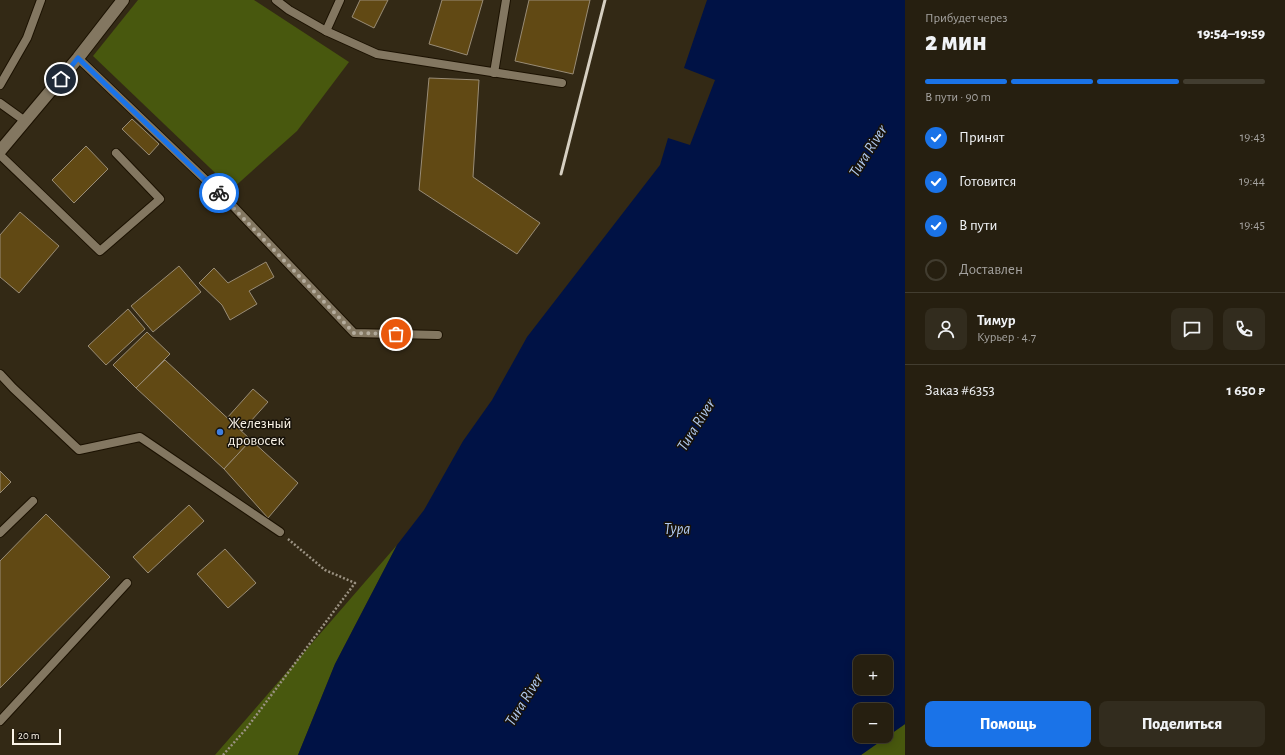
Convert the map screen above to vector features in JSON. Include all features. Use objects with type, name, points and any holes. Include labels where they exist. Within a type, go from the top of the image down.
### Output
[{"type":"street","points":[[0,153],[124,0]]},
{"type":"lane","points":[[0,85],[27,38],[41,0]]},
{"type":"lane","points":[[276,0],[289,10],[326,31],[377,54],[562,83]]},
{"type":"lane","points":[[326,31],[340,0]]},
{"type":"lane","points":[[494,73],[506,0]]},
{"type":"lane","points":[[78,58],[233,206],[354,333],[438,334]]},
{"type":"lane","points":[[0,103],[26,121]]},
{"type":"lane","points":[[0,153],[100,251],[160,198],[116,154]]},
{"type":"lane","points":[[0,374],[80,450],[140,437],[280,532]]},
{"type":"lane","points":[[0,533],[34,501]]},
{"type":"lane","points":[[0,721],[127,583]]},
{"type":"path","points":[[223,755],[246,729],[355,583],[325,570],[280,532]]},
{"type":"green space","points":[[138,0],[254,0],[349,62],[297,131],[232,189],[93,56]]},
{"type":"green space","points":[[397,545],[335,664],[298,755],[215,755]]},
{"type":"green space","points":[[905,724],[905,755],[861,755],[878,743],[893,743],[893,732]]},
{"type":"water","name":"Тура","points":[[707,0],[905,0],[905,724],[893,732],[893,703],[853,703],[853,743],[878,743],[861,755],[298,755],[335,664],[397,545],[424,510],[463,441],[492,400],[527,337],[660,165],[668,138],[690,145],[715,80],[684,68]]},
{"type":"building","points":[[360,0],[388,0],[374,28],[352,17]]},
{"type":"building","points":[[442,0],[483,0],[467,55],[429,44]]},
{"type":"building","points":[[529,0],[590,0],[573,74],[515,61]]},
{"type":"building","points":[[429,78],[479,80],[473,177],[540,223],[517,254],[419,190]]},
{"type":"building","points":[[132,119],[159,144],[149,155],[122,129]]},
{"type":"building","points":[[86,146],[108,169],[74,203],[52,180]]},
{"type":"building","points":[[20,212],[59,246],[19,293],[0,277],[0,235]]},
{"type":"building","points":[[266,262],[274,277],[249,291],[257,304],[230,320],[222,305],[199,283],[214,268],[228,283]]},
{"type":"building","points":[[179,266],[201,292],[153,332],[131,306]]},
{"type":"building","points":[[128,309],[145,329],[106,365],[88,346]]},
{"type":"building","points":[[147,332],[170,354],[136,388],[113,365]]},
{"type":"building","points":[[165,360],[251,440],[224,469],[136,388]]},
{"type":"building","points":[[253,389],[268,402],[242,431],[227,418]]},
{"type":"building","points":[[251,440],[298,483],[268,518],[224,469]]},
{"type":"building","points":[[0,471],[11,482],[0,493]]},
{"type":"building","points":[[189,505],[204,521],[148,573],[133,557]]},
{"type":"building","points":[[46,514],[110,577],[0,688],[0,561]]},
{"type":"building","points":[[225,549],[256,583],[228,608],[197,574]]},
{"type":"railway","points":[[561,174],[605,0]]},
{"type":"way so far","points":[[219,193],[354,333],[396,334]]},
{"type":"place","name":"Железный дровосек","points":[[220,432]]},
{"type":"route","points":[[61,79],[78,58],[219,193]]},
{"type":"water label","name":"Tura River","points":[[868,151]]},
{"type":"water label","name":"Tura River","points":[[696,425]]},
{"type":"water label","name":"Tura River","points":[[524,700]]}]
